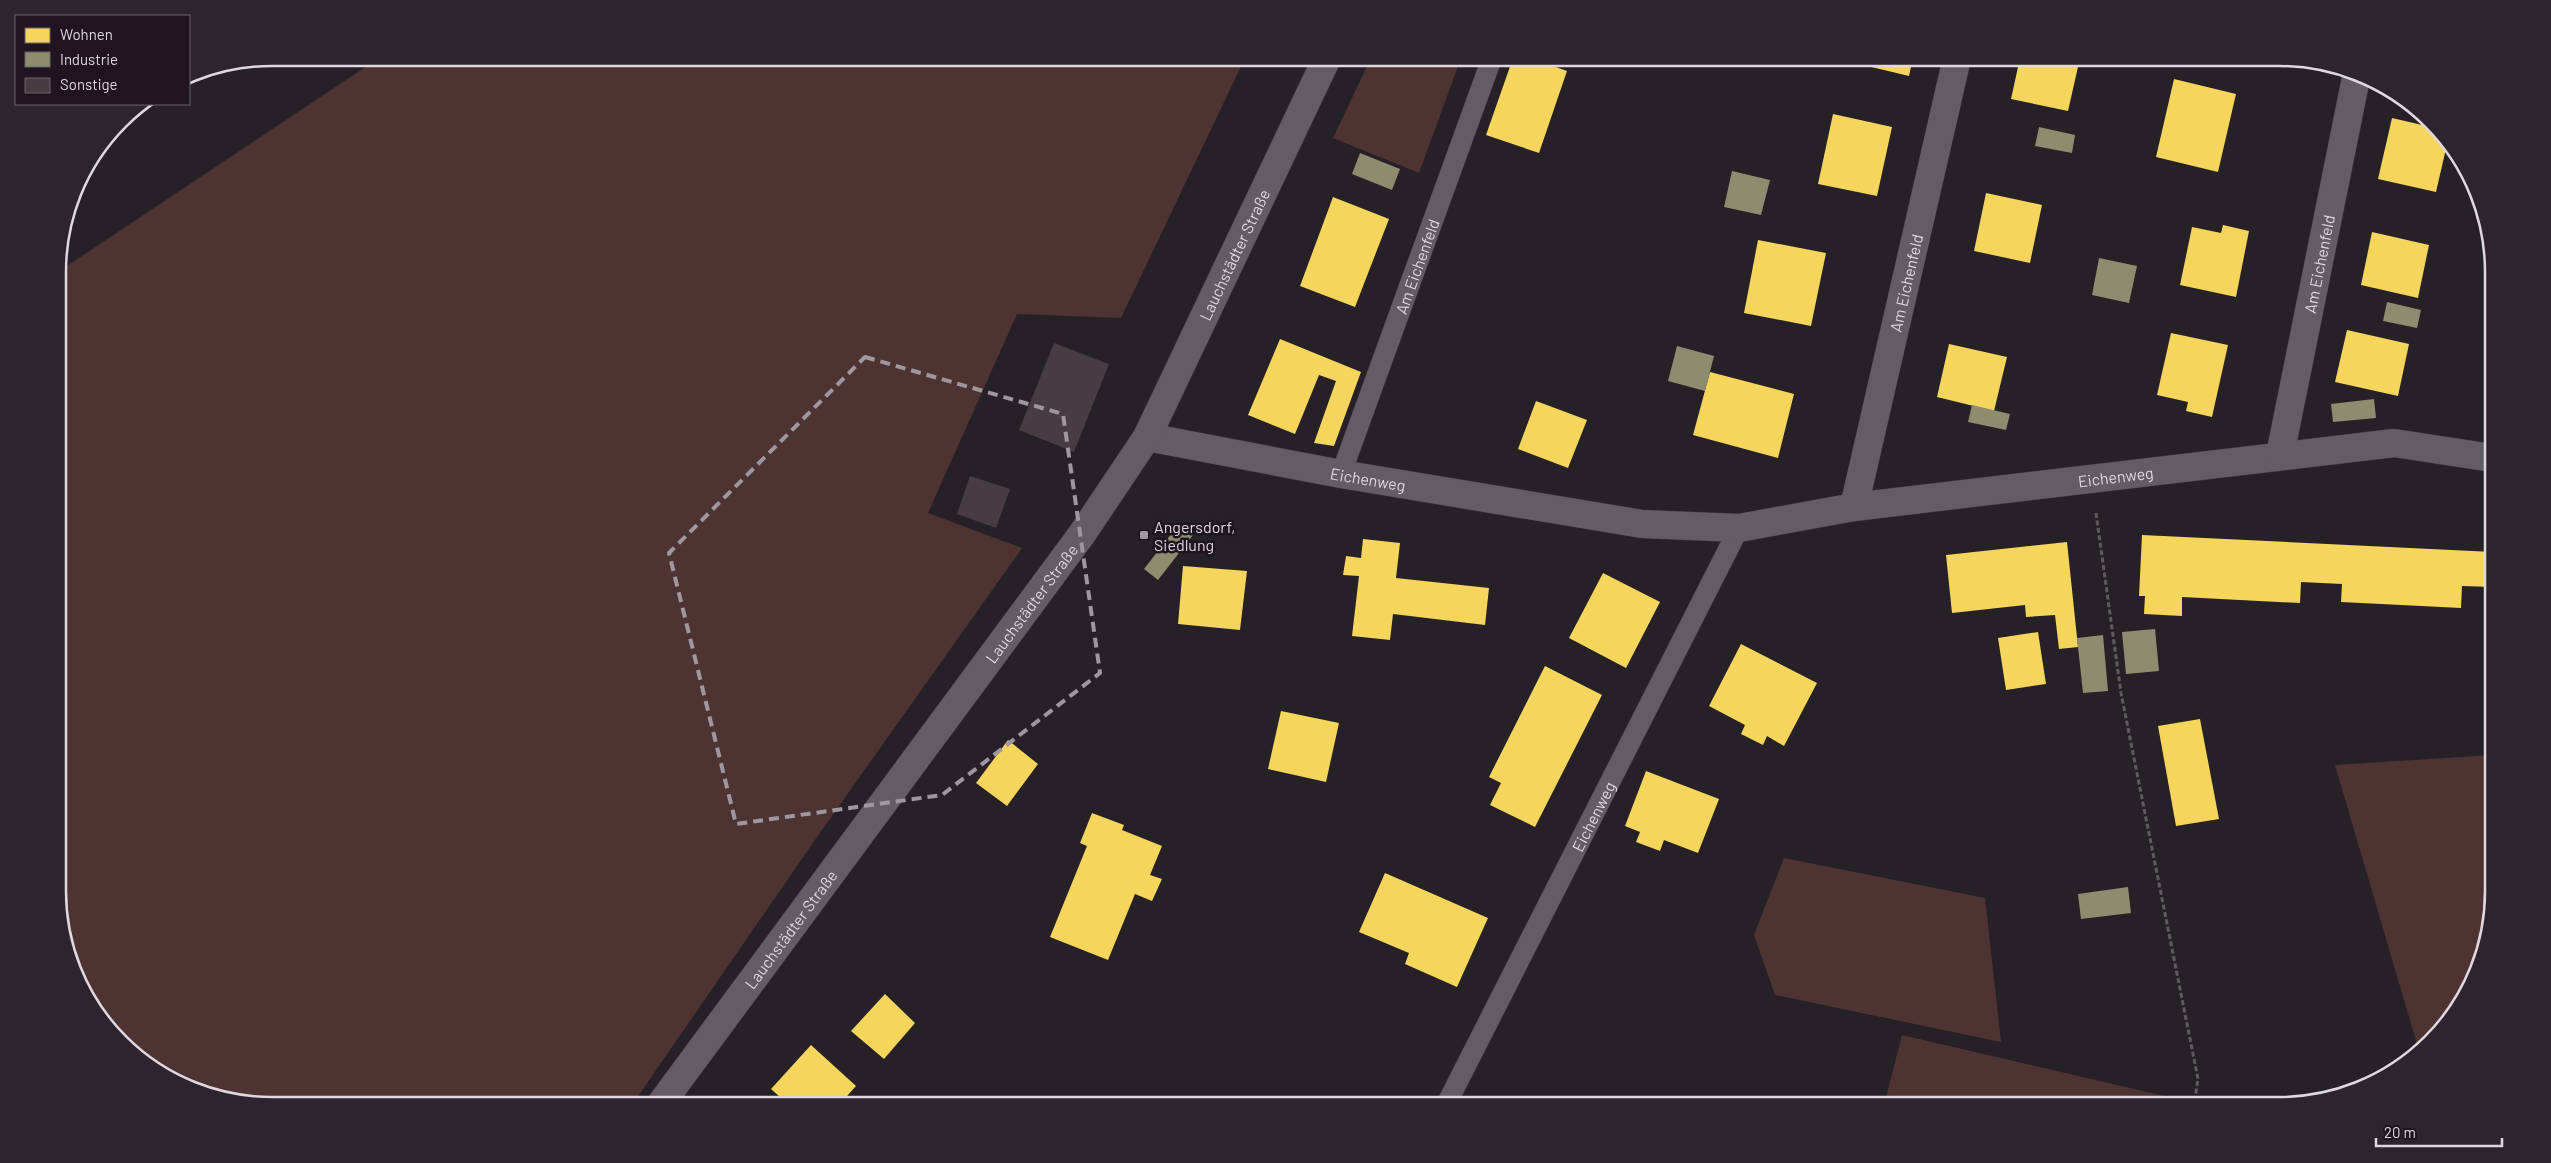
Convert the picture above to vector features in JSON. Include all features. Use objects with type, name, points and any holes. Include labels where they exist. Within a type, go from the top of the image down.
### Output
[{"type":"street","name":"Lauchstädter Straße","points":[[666,1097],[1077,542],[1146,437],[1323,66]]},
{"type":"street","name":"Am Eichenfeld","points":[[1854,507],[1955,66]]},
{"type":"street","name":"Am Eichenfeld","points":[[2280,455],[2355,81]]},
{"type":"street","name":"Eichenweg","points":[[1146,437],[1341,474],[1642,524],[1739,528],[1854,507],[2280,455],[2394,444],[2485,457]]},
{"type":"lane","name":"Am Eichenfeld","points":[[1341,474],[1489,66]]},
{"type":"lane","name":"Eichenweg","points":[[1450,1097],[1739,528]]},
{"type":"path","points":[[2091,478],[2121,693],[2198,1078],[2195,1097]]},
{"type":"highlighted area","points":[[865,357],[1063,414],[1100,673],[942,795],[736,824],[669,553]]},
{"type":"shaded area","points":[[367,66],[1241,66],[1121,318],[1017,314],[928,513],[1022,548],[817,837],[638,1097],[272,1097],[232,1093],[193,1081],[158,1062],[136,1046],[117,1027],[101,1005],[82,970],[73,944],[68,918],[66,891],[66,266]]},
{"type":"shaded area","points":[[1367,66],[1458,66],[1419,173],[1333,138]]},
{"type":"shaded area","points":[[2485,756],[2485,891],[2483,918],[2478,944],[2469,970],[2457,994],[2434,1027],[2417,1044],[2335,765]]},
{"type":"shaded area","points":[[1784,858],[1985,898],[2001,1042],[1775,995],[1754,935]]},
{"type":"shaded area","points":[[1902,1035],[2169,1097],[1886,1097]]},
{"type":"building: Wohnen","points":[[1510,66],[1553,66],[1567,71],[1539,153],[1486,135]]},
{"type":"building: Wohnen","points":[[1867,66],[1911,66],[1909,76]]},
{"type":"building: Wohnen","points":[[2018,66],[2078,66],[2068,111],[2011,99]]},
{"type":"building: Wohnen","points":[[2174,79],[2236,94],[2218,172],[2156,157]]},
{"type":"building: Wohnen","points":[[1833,114],[1892,127],[1877,196],[1818,184]]},
{"type":"building: Wohnen","points":[[2392,118],[2422,125],[2434,136],[2445,152],[2436,192],[2378,179]]},
{"type":"building: Wohnen","points":[[1986,193],[2042,205],[2030,263],[1974,251]]},
{"type":"building: Wohnen","points":[[1333,197],[1389,219],[1355,307],[1300,286]]},
{"type":"building: Wohnen","points":[[2223,225],[2249,231],[2236,297],[2180,285],[2192,227],[2221,233]]},
{"type":"building: Wohnen","points":[[2372,232],[2429,245],[2418,298],[2361,285]]},
{"type":"building: Wohnen","points":[[1758,240],[1826,253],[1811,326],[1744,313]]},
{"type":"building: Wohnen","points":[[2347,330],[2409,344],[2398,396],[2335,382]]},
{"type":"building: Wohnen","points":[[2171,333],[2228,345],[2212,417],[2186,411],[2188,402],[2157,395]]},
{"type":"building: Wohnen","points":[[1280,339],[1361,372],[1334,446],[1314,443],[1336,381],[1319,375],[1295,434],[1248,415]]},
{"type":"building: Wohnen","points":[[1949,344],[2007,357],[1994,411],[1937,397]]},
{"type":"building: Wohnen","points":[[1710,372],[1794,394],[1778,458],[1693,435]]},
{"type":"building: Wohnen","points":[[1536,401],[1587,420],[1568,468],[1518,449]]},
{"type":"building: Wohnen","points":[[2142,535],[2485,552],[2485,587],[2462,586],[2461,608],[2341,602],[2342,584],[2301,582],[2300,603],[2182,597],[2182,616],[2144,614],[2145,596],[2139,596]]},
{"type":"building: Wohnen","points":[[1363,539],[1400,543],[1396,578],[1489,588],[1485,625],[1393,614],[1390,640],[1352,636],[1359,576],[1343,575],[1346,556],[1361,558]]},
{"type":"building: Wohnen","points":[[2067,542],[2078,647],[2059,649],[2055,615],[2026,617],[2025,605],[1952,613],[1946,555]]},
{"type":"building: Wohnen","points":[[1183,566],[1247,571],[1240,630],[1178,624]]},
{"type":"building: Wohnen","points":[[1603,573],[1660,602],[1626,668],[1569,638]]},
{"type":"building: Wohnen","points":[[2038,632],[2046,684],[2006,690],[1998,638]]},
{"type":"building: Wohnen","points":[[1741,644],[1817,683],[1784,746],[1767,736],[1763,745],[1741,734],[1745,725],[1709,706]]},
{"type":"building: Wohnen","points":[[1545,666],[1602,695],[1535,827],[1490,805],[1501,783],[1489,777]]},
{"type":"building: Wohnen","points":[[1281,711],[1339,723],[1326,782],[1268,769]]},
{"type":"building: Wohnen","points":[[2200,719],[2219,819],[2176,826],[2158,726]]},
{"type":"building: Wohnen","points":[[1008,740],[1038,764],[1007,806],[976,783]]},
{"type":"building: Wohnen","points":[[1646,771],[1719,799],[1698,853],[1664,840],[1660,851],[1636,842],[1640,832],[1625,826]]},
{"type":"building: Wohnen","points":[[1092,813],[1124,825],[1122,830],[1162,846],[1150,875],[1162,879],[1152,901],[1135,894],[1108,960],[1050,937],[1087,846],[1080,843]]},
{"type":"building: Wohnen","points":[[1385,873],[1488,918],[1457,987],[1405,964],[1409,953],[1359,932]]},
{"type":"building: Wohnen","points":[[885,994],[915,1023],[884,1059],[851,1031]]},
{"type":"building: Wohnen","points":[[811,1045],[856,1086],[846,1097],[780,1097],[771,1089]]},
{"type":"building: Industrie","points":[[2039,127],[2075,135],[2072,153],[2035,146]]},
{"type":"building: Industrie","points":[[1360,153],[1400,169],[1392,190],[1352,174]]},
{"type":"building: Industrie","points":[[1732,171],[1770,180],[1761,215],[1724,207]]},
{"type":"building: Industrie","points":[[2099,258],[2137,266],[2129,303],[2092,295]]},
{"type":"building: Industrie","points":[[2387,302],[2421,310],[2417,328],[2383,321]]},
{"type":"building: Industrie","points":[[1677,346],[1714,356],[1705,391],[1668,381]]},
{"type":"building: Industrie","points":[[2374,399],[2376,418],[2333,422],[2331,404]]},
{"type":"building: Industrie","points":[[1972,405],[2010,414],[2006,430],[1968,422]]},
{"type":"building: Industrie","points":[[1179,524],[1193,535],[1158,580],[1144,569]]},
{"type":"building: Industrie","points":[[2155,629],[2159,671],[2126,674],[2122,632]]},
{"type":"building: Industrie","points":[[2103,635],[2108,691],[2083,693],[2077,638]]},
{"type":"building: Industrie","points":[[2128,887],[2131,913],[2081,919],[2078,894]]},
{"type":"building: Sonstige","points":[[1054,343],[1109,364],[1074,452],[1019,430]]},
{"type":"building: Sonstige","points":[[970,476],[1010,489],[996,528],[957,514]]},
{"type":"place","name":"Angersdorf, Siedlung","points":[[1144,535]]}]
